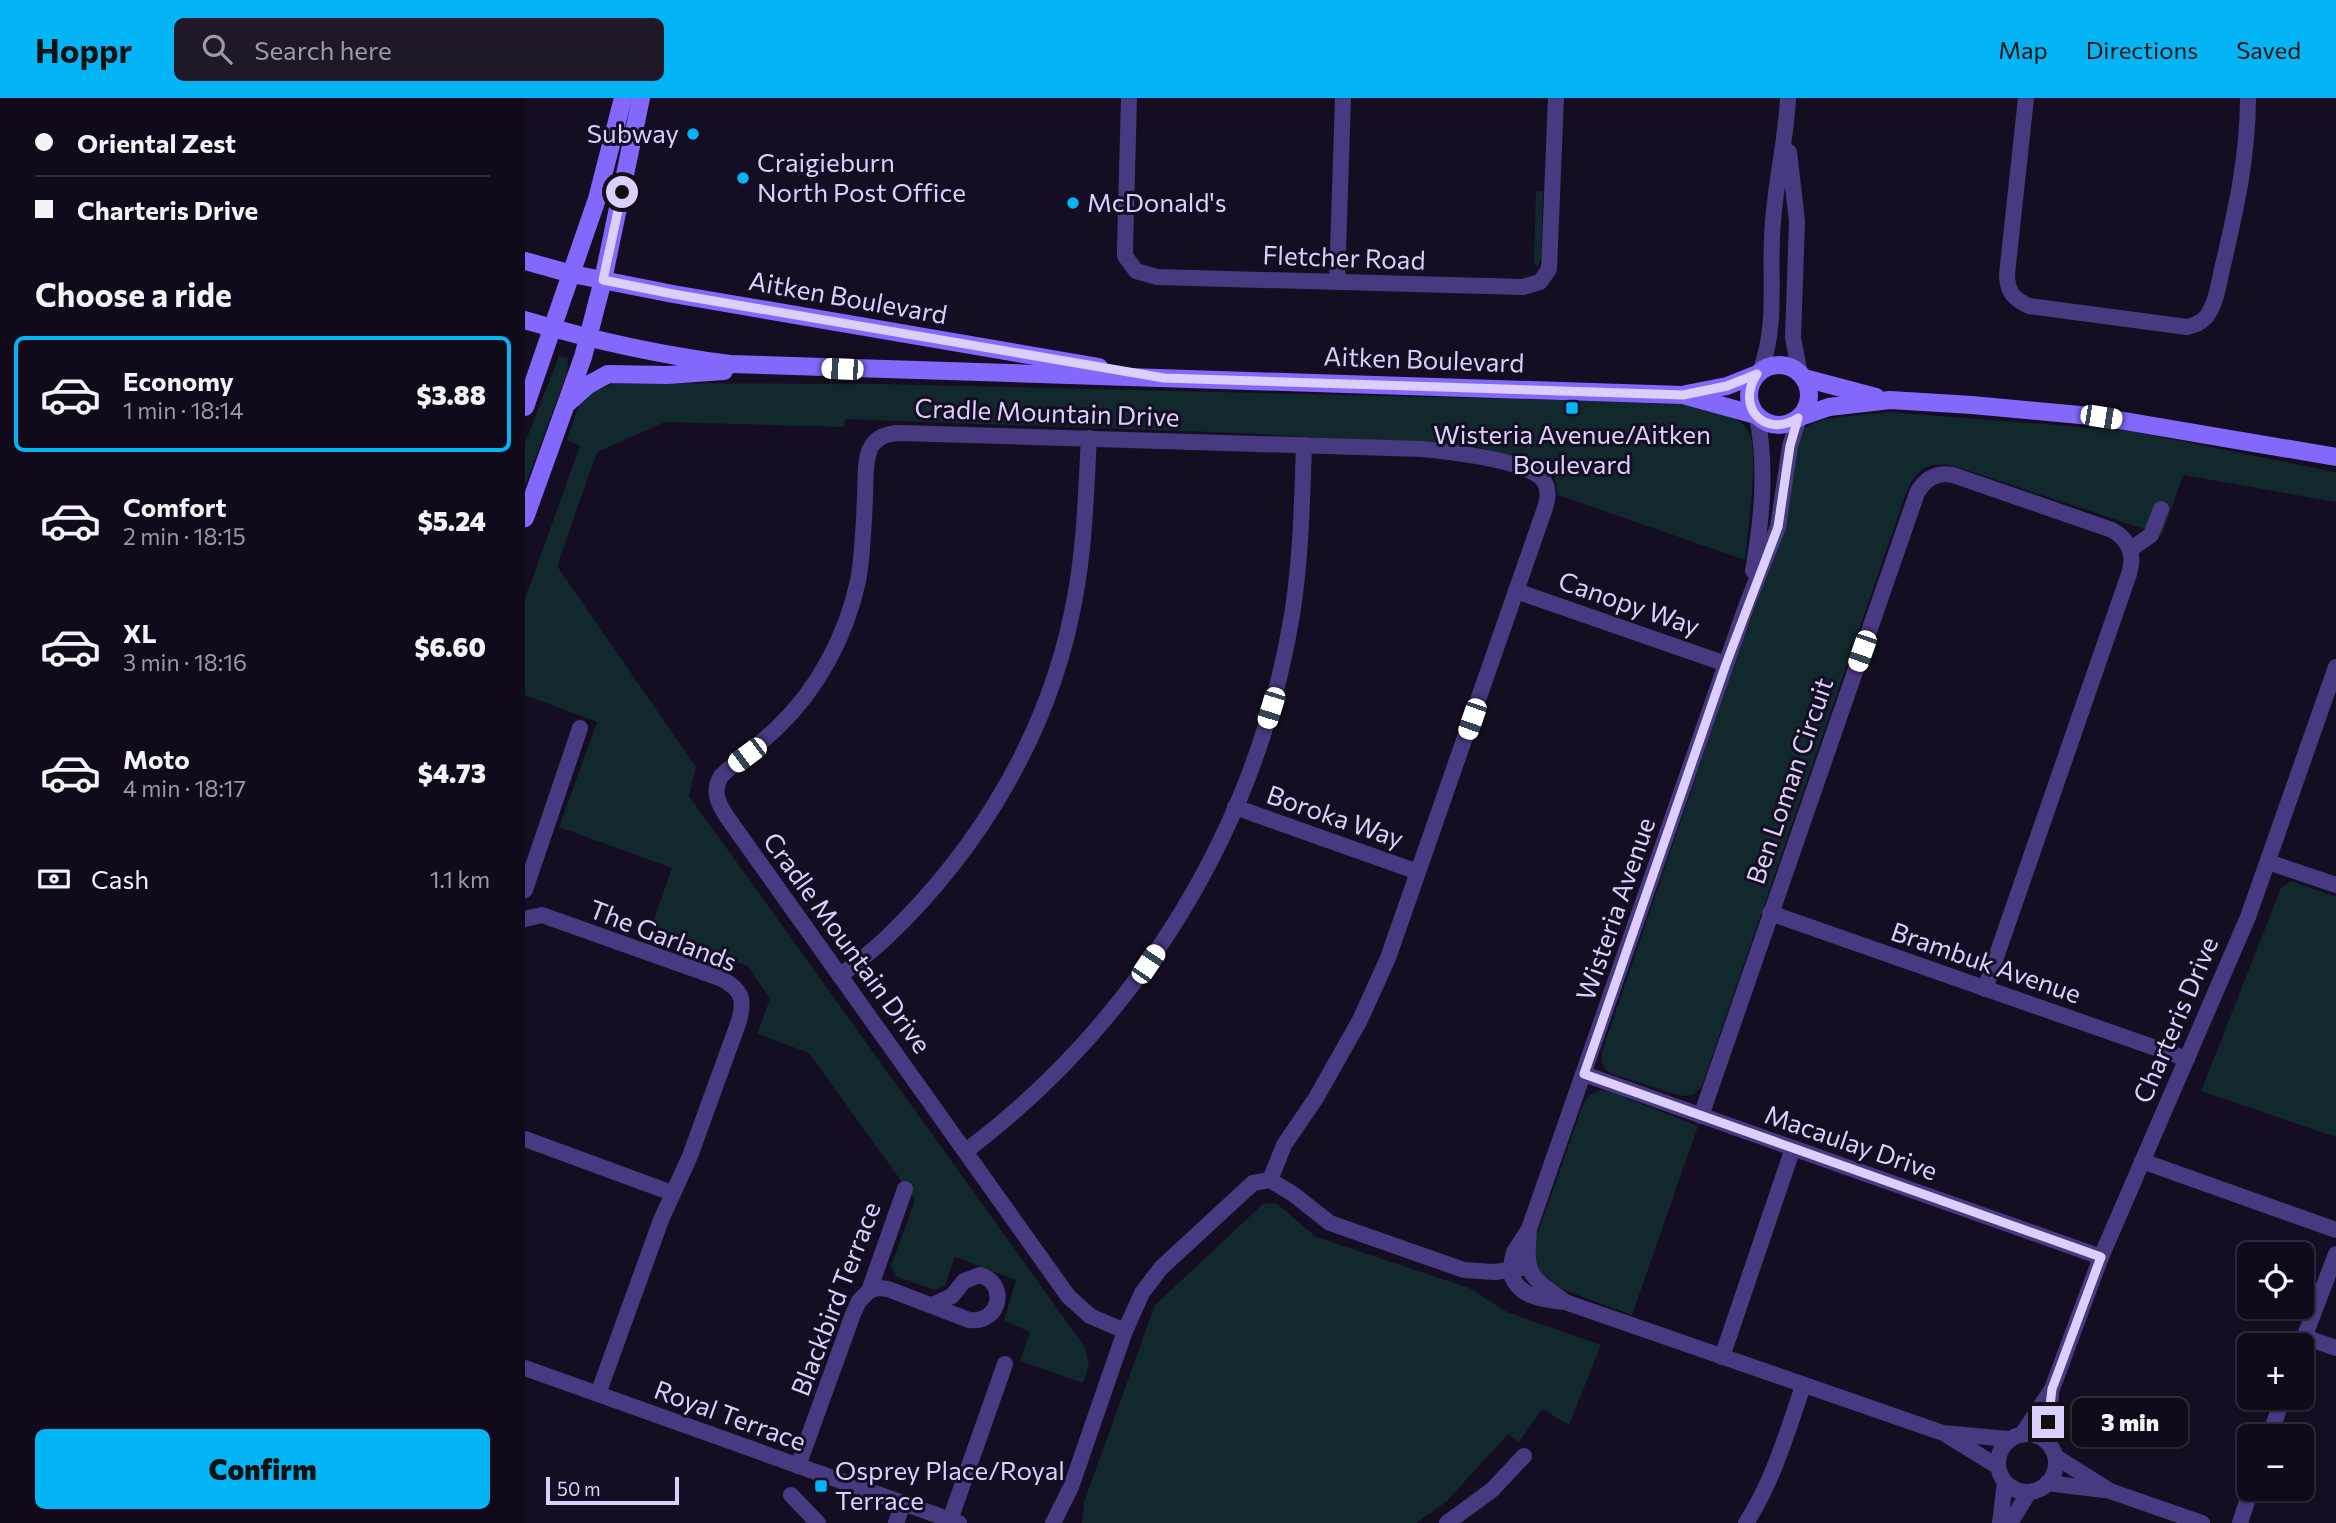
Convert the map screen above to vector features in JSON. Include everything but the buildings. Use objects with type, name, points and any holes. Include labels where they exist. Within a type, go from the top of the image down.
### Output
[{"type":"main road","points":[[525,407],[605,174],[623,98]]},
{"type":"main road","points":[[525,518],[583,357],[603,280],[641,98]]},
{"type":"main road","name":"Aitken Boulevard","points":[[525,261],[572,274],[673,294],[1164,378]]},
{"type":"main road","name":"Aitken Boulevard","points":[[525,320],[587,337],[695,359],[730,364],[794,367],[1683,395],[1727,386],[1758,373]]},
{"type":"main road","points":[[1802,376],[1809,394],[1805,410],[1799,417],[1791,423],[1773,425],[1756,416],[1749,399],[1752,382],[1758,373],[1776,365],[1785,366],[1802,376],[1890,400],[2101,417],[2335,458]]},
{"type":"main road","points":[[567,403],[588,385],[608,374],[667,375],[794,367]]},
{"type":"main road","name":"Aitken Boulevard","points":[[1683,395],[1756,416]]},
{"type":"main road","points":[[1799,417],[1829,407],[1890,400]]},
{"type":"street","name":"Fletcher Road","points":[[1129,98],[1125,256],[1136,271],[1157,277],[1523,287],[1540,282],[1549,269],[1556,98]]},
{"type":"street","points":[[1337,282],[1343,98]]},
{"type":"street","points":[[1758,373],[1770,339],[1773,222],[1787,129],[1788,98]]},
{"type":"street","points":[[2026,98],[2007,274],[2007,287],[2011,295],[2029,306],[2187,327],[2204,319],[2215,297],[2242,176],[2248,98]]},
{"type":"street","points":[[1787,129],[1797,221],[1793,338],[1802,376]]},
{"type":"street","name":"Wisteria Avenue","points":[[1747,604],[1757,549],[1762,486],[1763,445],[1756,416]]},
{"type":"street","name":"Wisteria Avenue","points":[[1510,1270],[1514,1252],[1529,1229],[1747,604],[1778,527],[1790,446],[1799,417]]},
{"type":"street","name":"Cradle Mountain Drive","points":[[1125,1331],[1090,1316],[1068,1296],[719,804],[716,789],[721,776],[762,743],[800,705],[831,656],[848,615],[860,568],[867,458],[881,436],[891,433],[1089,438],[1443,451],[1487,458],[1534,472],[1547,486],[1548,500],[1388,958],[1360,1020],[1316,1098],[1284,1144],[1270,1180]]},
{"type":"street","points":[[840,976],[883,942],[936,887],[991,812],[1027,747],[1053,683],[1067,638],[1086,511],[1089,438]]},
{"type":"street","points":[[966,1151],[1020,1109],[1052,1078],[1119,1002],[1195,892],[1252,767],[1271,708],[1292,615],[1301,533],[1304,445]]},
{"type":"street","name":"Ben Loman Circuit","points":[[1701,1116],[1917,493],[1926,481],[1939,474],[1953,475],[2112,530],[2126,541],[2131,550]]},
{"type":"street","points":[[1985,989],[2129,574],[2133,557],[2131,550],[2151,535],[2161,509]]},
{"type":"street","name":"Canopy Way","points":[[1516,592],[1726,664]]},
{"type":"street","name":"Charteris Drive","points":[[2046,1441],[2052,1389],[2101,1257],[2248,917],[2336,667]]},
{"type":"street","points":[[525,890],[580,728]]},
{"type":"street","name":"Boroka Way","points":[[1235,807],[1418,872]]},
{"type":"street","points":[[2268,862],[2336,885]]},
{"type":"street","points":[[525,898],[526,918]]},
{"type":"street","name":"Brambuk Avenue","points":[[1770,913],[2187,1059]]},
{"type":"street","name":"The Garlands","points":[[526,918],[542,915],[722,979],[739,992],[742,1009],[690,1156],[672,1193],[598,1394]]},
{"type":"street","name":"Macaulay Drive","points":[[1584,1074],[2101,1257]]},
{"type":"street","points":[[525,1139],[672,1193]]},
{"type":"street","points":[[1721,1357],[1793,1148]]},
{"type":"street","points":[[2143,1161],[2336,1230]]},
{"type":"street","points":[[1053,1523],[1072,1487],[1125,1331],[1142,1293],[1161,1268],[1245,1188],[1262,1180],[1270,1180],[1293,1194],[1319,1217],[1340,1228],[1464,1270],[1478,1273],[1528,1267],[1537,1282],[1566,1303]]},
{"type":"street","name":"Blackbird Terrace","points":[[798,1466],[853,1314],[859,1301],[869,1291],[905,1189]]},
{"type":"street","name":"Wisteria Avenue","points":[[1528,1267],[1529,1229]]},
{"type":"street","points":[[2306,1333],[2336,1254]]},
{"type":"street","points":[[1510,1270],[1513,1280],[1525,1293],[1566,1303],[1943,1433],[1997,1466],[2005,1482],[2012,1488],[2036,1491],[2047,1483],[2056,1467],[2056,1457]]},
{"type":"street","points":[[869,1291],[888,1289],[932,1305]]},
{"type":"street","points":[[2314,1343],[2336,1348]]},
{"type":"street","points":[[955,1521],[1005,1364]]},
{"type":"street","name":"Royal Terrace","points":[[525,1368],[955,1521]]},
{"type":"street","points":[[1746,1523],[1760,1501],[1774,1470],[1803,1386]]},
{"type":"street","name":"Charteris Drive","points":[[2016,1436],[2052,1389]]},
{"type":"street","points":[[1943,1433],[2040,1436],[2056,1457],[2110,1491]]},
{"type":"street","points":[[1997,1466],[1998,1456],[2016,1436]]},
{"type":"street","points":[[1447,1523],[1492,1490],[1524,1456]]},
{"type":"street","points":[[2000,1523],[2005,1482]]},
{"type":"street","points":[[2047,1483],[2110,1491],[2201,1523]]},
{"type":"street","points":[[1067,1523],[1072,1487]]},
{"type":"street","points":[[2010,1523],[2029,1492]]},
{"type":"street","points":[[791,1495],[818,1523]]},
{"type":"street","points":[[2239,1523],[2247,1501]]},
{"type":"street","points":[[896,1523],[904,1503]]},
{"type":"green space","points":[[1536,191],[1543,191],[1541,259],[1538,266],[1534,264]]},
{"type":"green space","points":[[559,356],[568,358],[567,373],[525,486],[525,443]]},
{"type":"green space","points":[[615,383],[879,384],[1681,403],[1734,418],[1747,429],[1753,453],[1753,472],[1745,560],[1558,495],[1555,478],[1550,470],[1533,462],[1475,446],[1239,433],[845,419],[844,427],[665,422],[597,452],[557,566],[696,767],[689,796],[1085,1347],[1089,1365],[1083,1383],[1020,1361],[1030,1332],[1004,1321],[1016,1280],[955,1257],[945,1286],[935,1290],[897,1277],[891,1266],[915,1200],[809,1053],[757,1034],[770,999],[748,966],[650,931],[672,868],[559,827],[597,722],[525,695],[525,599],[580,446],[567,440],[578,410],[586,398]]},
{"type":"green space","points":[[1889,412],[2130,431],[2330,471],[2336,473],[2336,502],[2183,475],[2162,535],[1954,466],[1935,465],[1921,470],[1904,499],[1702,1086],[1693,1095],[1682,1096],[1612,1074],[1603,1063],[1603,1049],[1767,568],[1786,523],[1797,442],[1802,431],[1817,422],[1837,417]]},
{"type":"green space","points":[[2291,881],[2336,897],[2336,1137],[2201,1091],[2281,888]]},
{"type":"green space","points":[[1600,1090],[1698,1126],[1632,1315],[1550,1285],[1536,1266],[1534,1244],[1582,1107],[1589,1095]]},
{"type":"green space","points":[[1276,1203],[1316,1237],[1469,1288],[1507,1312],[1601,1345],[1569,1425],[1542,1409],[1519,1442],[1508,1434],[1447,1501],[1416,1523],[1082,1523],[1084,1502],[1155,1305],[1263,1204]]},
{"type":"place","name":"Subway","points":[[693,134]]},
{"type":"place","name":"Craigieburn North Post Office","points":[[743,178]]},
{"type":"place","name":"McDonald's","points":[[1073,203]]},
{"type":"place","name":"Wisteria Avenue/Aitken Boulevard","points":[[1572,408]]},
{"type":"place","name":"Osprey Place/Royal Terrace","points":[[821,1486]]},
{"type":"route","points":[[622,192],[603,280],[956,344],[1164,378],[1683,395],[1727,386],[1757,374],[1749,390],[1751,408],[1757,416],[1773,425],[1791,423],[1798,418],[1790,446],[1778,527],[1747,604],[1584,1074],[2101,1257],[2052,1389],[2048,1422]]}]
